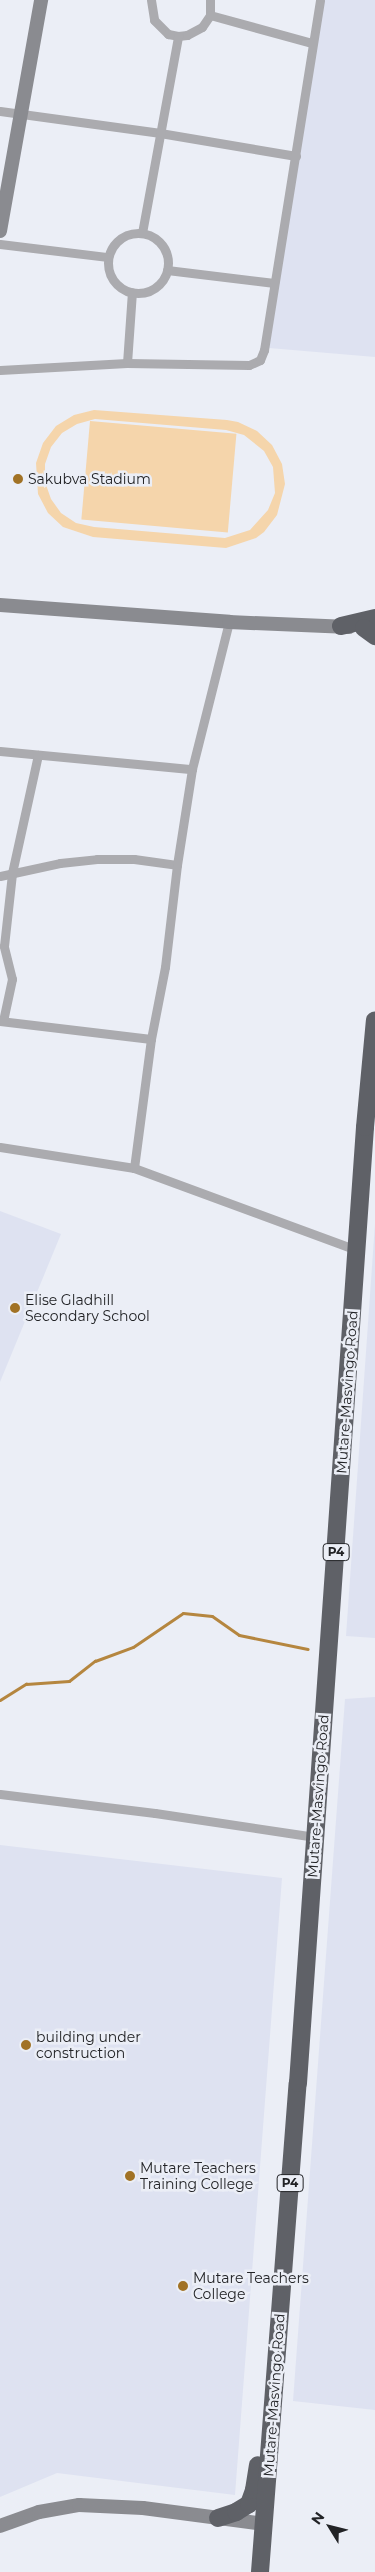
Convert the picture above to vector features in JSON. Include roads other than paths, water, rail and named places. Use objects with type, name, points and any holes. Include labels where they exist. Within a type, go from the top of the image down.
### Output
[{"type":"highway","points":[[341,626],[372,628]]},
{"type":"highway","name":"Mutare-Masvingo Road","points":[[260,2572],[298,2083],[357,1250],[370,1127],[375,1020]]},
{"type":"highway","points":[[218,2518],[243,2508],[253,2497],[262,2398],[265,2388],[274,2376]]},
{"type":"street","points":[[0,231],[41,0]]},
{"type":"street","points":[[150,0],[154,20],[160,28],[178,36],[195,32],[202,27],[210,15],[210,0]]},
{"type":"street","points":[[0,370],[128,363],[255,363],[260,360],[264,350],[320,0]]},
{"type":"street","points":[[210,15],[312,43]]},
{"type":"street","points":[[142,233],[178,36]]},
{"type":"street","points":[[0,112],[160,133],[296,156]]},
{"type":"street","points":[[133,233],[142,233],[160,242],[165,250],[167,270],[163,278],[149,290],[132,292],[123,289],[111,275],[108,257],[117,241],[133,233]]},
{"type":"street","points":[[0,244],[108,257]]},
{"type":"street","points":[[167,270],[274,283]]},
{"type":"street","points":[[128,363],[132,292]]},
{"type":"street","points":[[0,605],[230,622],[341,626]]},
{"type":"street","points":[[134,1168],[151,1039],[165,968],[177,865],[192,769],[230,622]]},
{"type":"street","points":[[0,751],[192,769]]},
{"type":"street","points":[[38,755],[12,873],[4,946],[12,979],[2,1021],[151,1039]]},
{"type":"street","points":[[0,876],[60,863],[97,859],[134,859],[177,865]]},
{"type":"street","points":[[0,1147],[134,1168],[357,1250]]},
{"type":"street","points":[[0,1794],[155,1813],[315,1838]]},
{"type":"street","points":[[0,2526],[39,2512],[79,2505],[143,2508],[265,2524]]},
{"type":"waterway","points":[[0,1700],[26,1684],[69,1681],[95,1661],[133,1647],[183,1613],[212,1616],[239,1635],[308,1649]]},
{"type":"place","name":"Sakubva Stadium","points":[[18,479]]},
{"type":"place","name":"Elise Gladhill Secondary School","points":[[15,1308]]},
{"type":"place","name":"building under construction","points":[[26,2045]]},
{"type":"place","name":"Mutare Teachers Training College","points":[[130,2176]]},
{"type":"place","name":"Mutare Teachers College","points":[[183,2286]]}]
